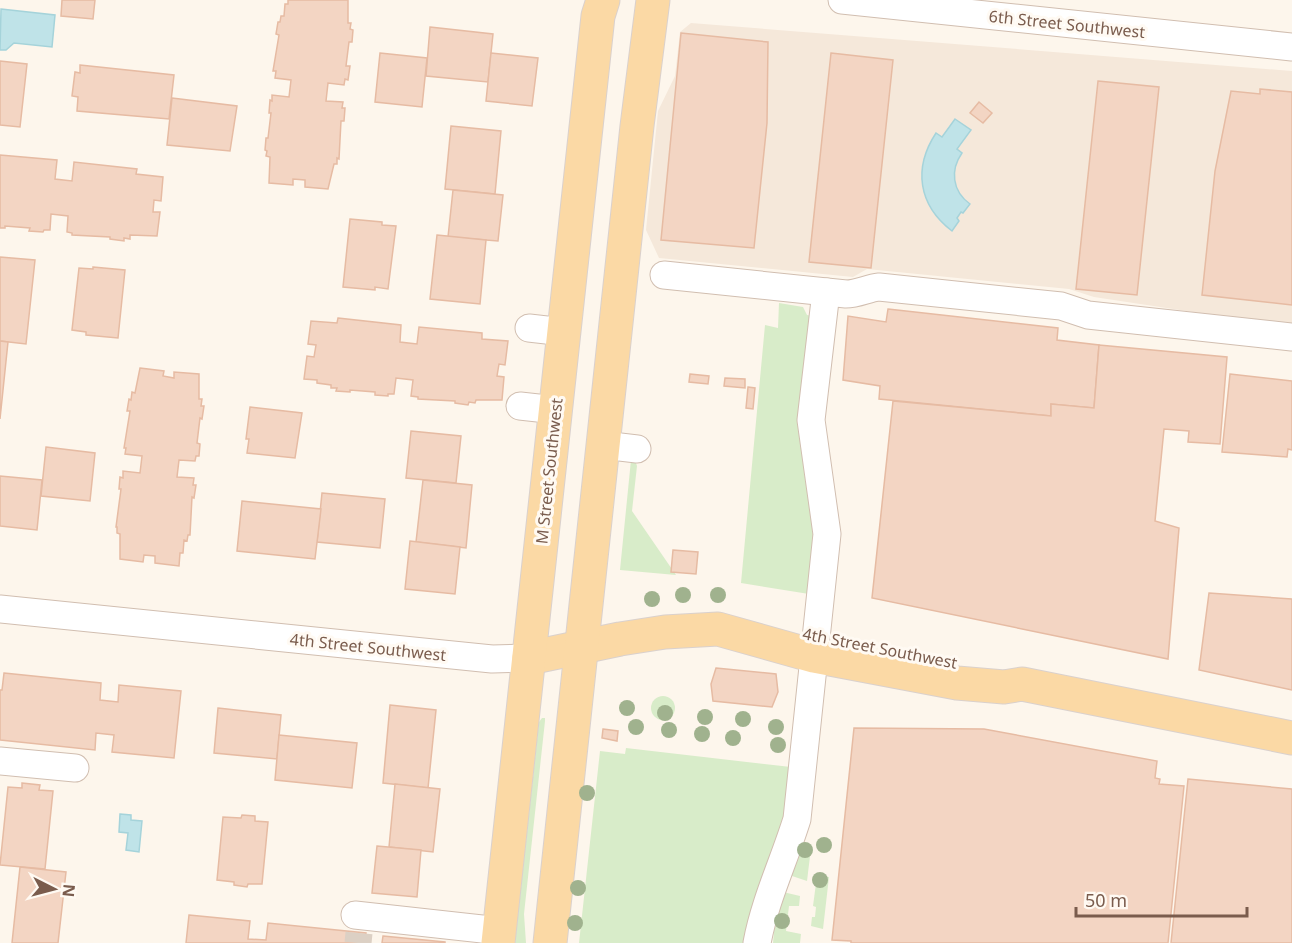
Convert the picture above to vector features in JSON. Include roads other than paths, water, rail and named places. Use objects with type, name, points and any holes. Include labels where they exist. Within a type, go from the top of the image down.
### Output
[{"type":"main road","name":"M Street Southwest","points":[[499,937],[597,28],[603,0]]},
{"type":"main road","points":[[550,943],[635,138],[653,0]]},
{"type":"main road","name":"4th Street Southwest","points":[[529,658],[665,632],[718,629],[734,632],[792,631],[815,645],[995,670],[1022,684],[1292,738]]},
{"type":"street","name":"6th Street Southwest","points":[[842,0],[1292,47]]},
{"type":"street","points":[[664,275],[855,294],[869,288],[879,287],[1061,306],[1088,315],[1292,337]]},
{"type":"street","points":[[757,943],[764,910],[797,819],[827,534],[811,420],[826,292]]},
{"type":"street","points":[[529,328],[564,332]]},
{"type":"street","points":[[520,406],[556,410]]},
{"type":"street","points":[[603,445],[637,449]]},
{"type":"street","name":"4th Street Southwest","points":[[0,609],[492,659],[529,658]]},
{"type":"street","points":[[0,761],[75,768]]},
{"type":"street","points":[[361,922],[499,937]]},
{"type":"water","points":[[1,9],[55,15],[52,47],[14,43],[6,50],[0,50]]},
{"type":"water","points":[[955,119],[971,130],[957,149],[962,153],[955,173],[956,187],[970,204],[957,218],[959,221],[952,231],[932,210],[926,198],[922,173],[924,159],[936,133],[942,137]]},
{"type":"water","points":[[120,814],[131,815],[131,820],[142,821],[139,852],[126,850],[128,833],[119,832]]},
{"type":"tunnel","points":[[358,943],[359,933]]}]
